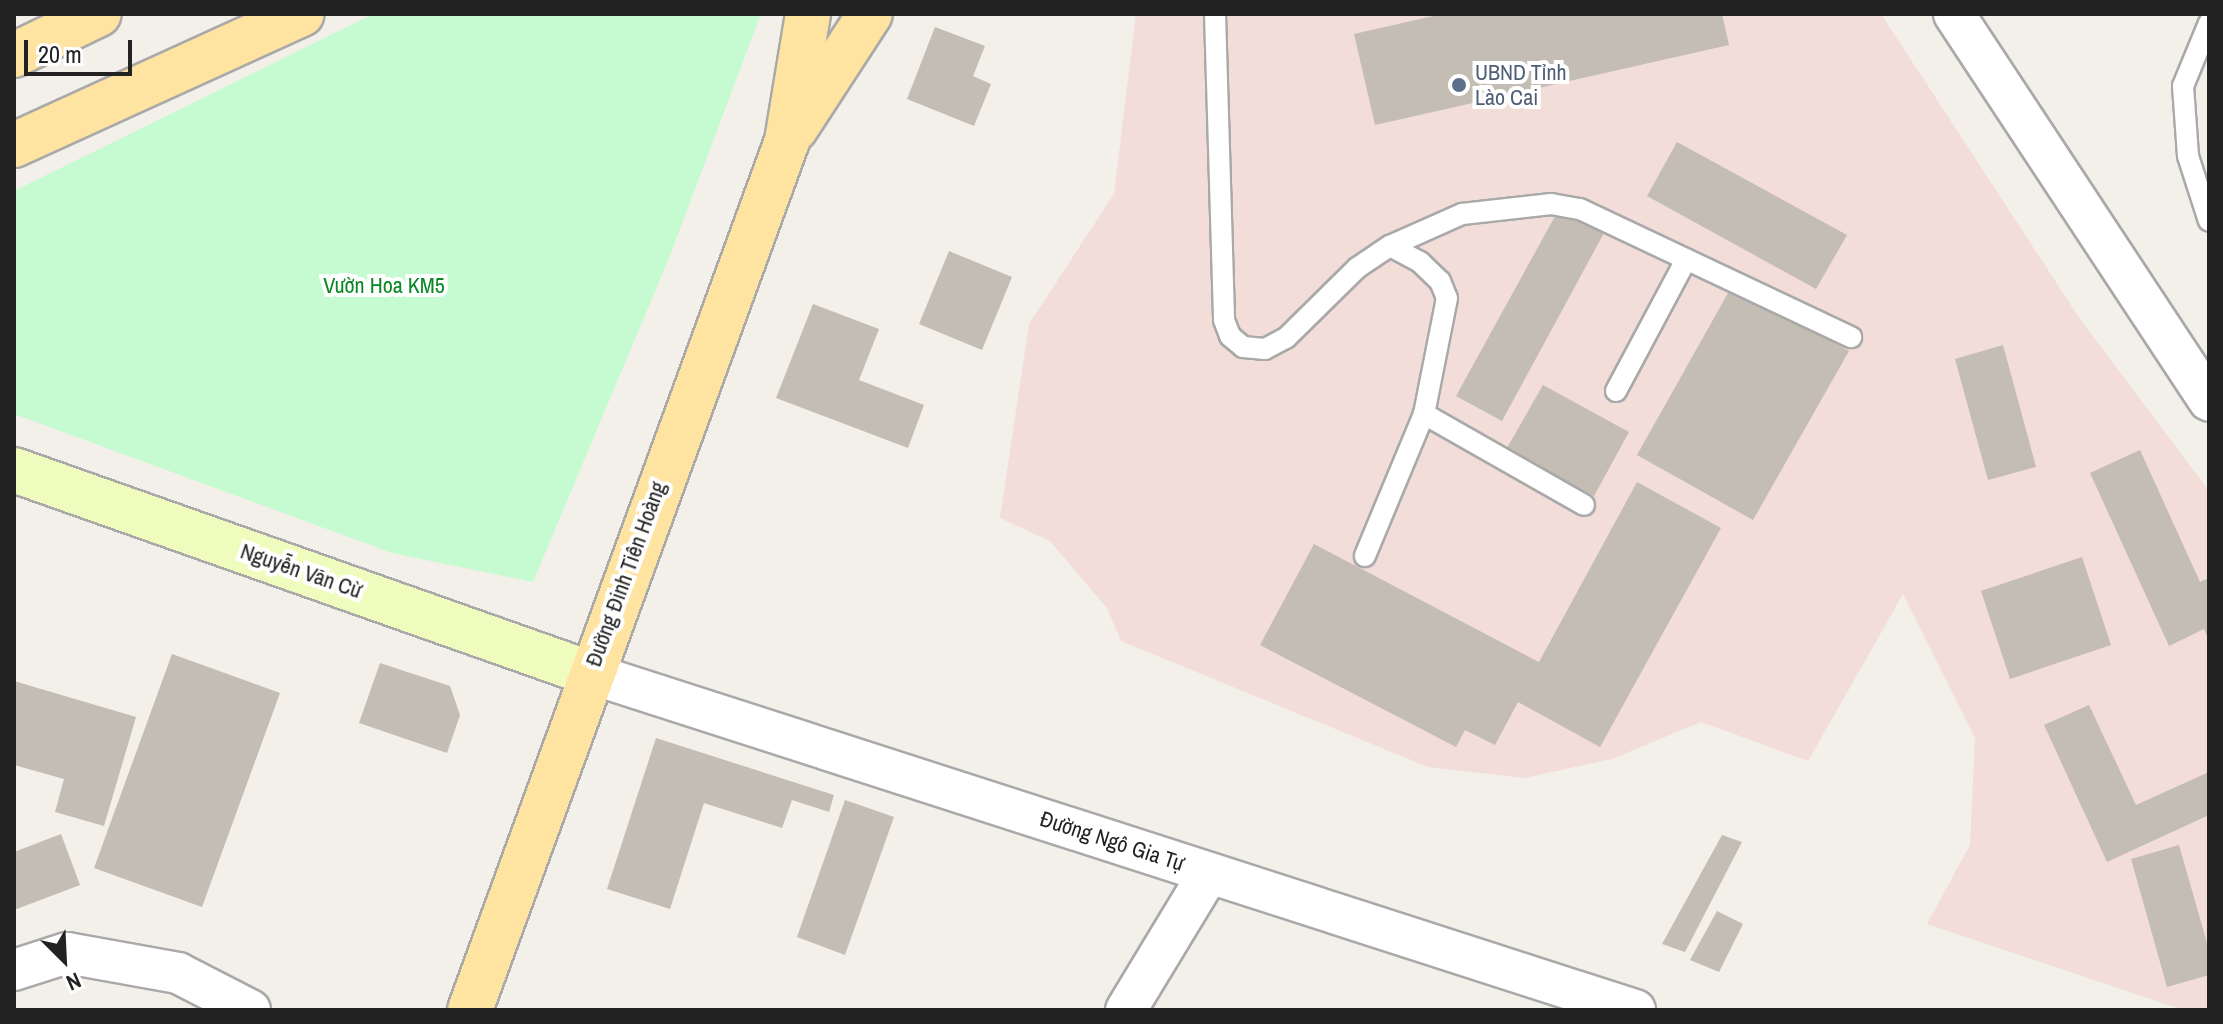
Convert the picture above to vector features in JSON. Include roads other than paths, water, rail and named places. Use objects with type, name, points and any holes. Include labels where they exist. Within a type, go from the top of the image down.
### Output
[{"type":"main road","points":[[14,55],[99,14]]},
{"type":"main road","points":[[14,145],[302,14]]},
{"type":"main road","name":"Đường Đinh Tiên Hoàng","points":[[470,1010],[589,673],[787,141],[808,14]]},
{"type":"main road","name":"Đường Đinh Tiên Hoàng","points":[[787,141],[870,14]]},
{"type":"main road","name":"Nguyễn Văn Cừ","points":[[14,470],[589,673]]},
{"type":"street","points":[[1954,14],[2209,400]]},
{"type":"street","name":"Đường Ngô Gia Tự","points":[[589,673],[1635,1010]]},
{"type":"street","points":[[1126,1010],[1209,873]]},
{"type":"street","points":[[14,970],[67,953],[178,973],[250,1010]]},
{"type":"lane","points":[[1215,14],[1223,307],[1230,336],[1243,347],[1265,349],[1286,338],[1357,268],[1390,246],[1462,214],[1551,204],[1596,212],[1686,260],[1851,337]]},
{"type":"lane","points":[[2209,23],[2183,86],[2188,156],[2209,221]]},
{"type":"lane","points":[[1365,556],[1424,414],[1447,298],[1440,281],[1420,262],[1390,246]]},
{"type":"lane","points":[[1616,391],[1686,260]]},
{"type":"lane","points":[[1424,414],[1584,505]]},
{"type":"place","name":"UBND Tỉnh Lào Cai","points":[[1459,85]]},
{"type":"park label","name":"Vườn Hoa KM5","points":[[384,286]]}]
